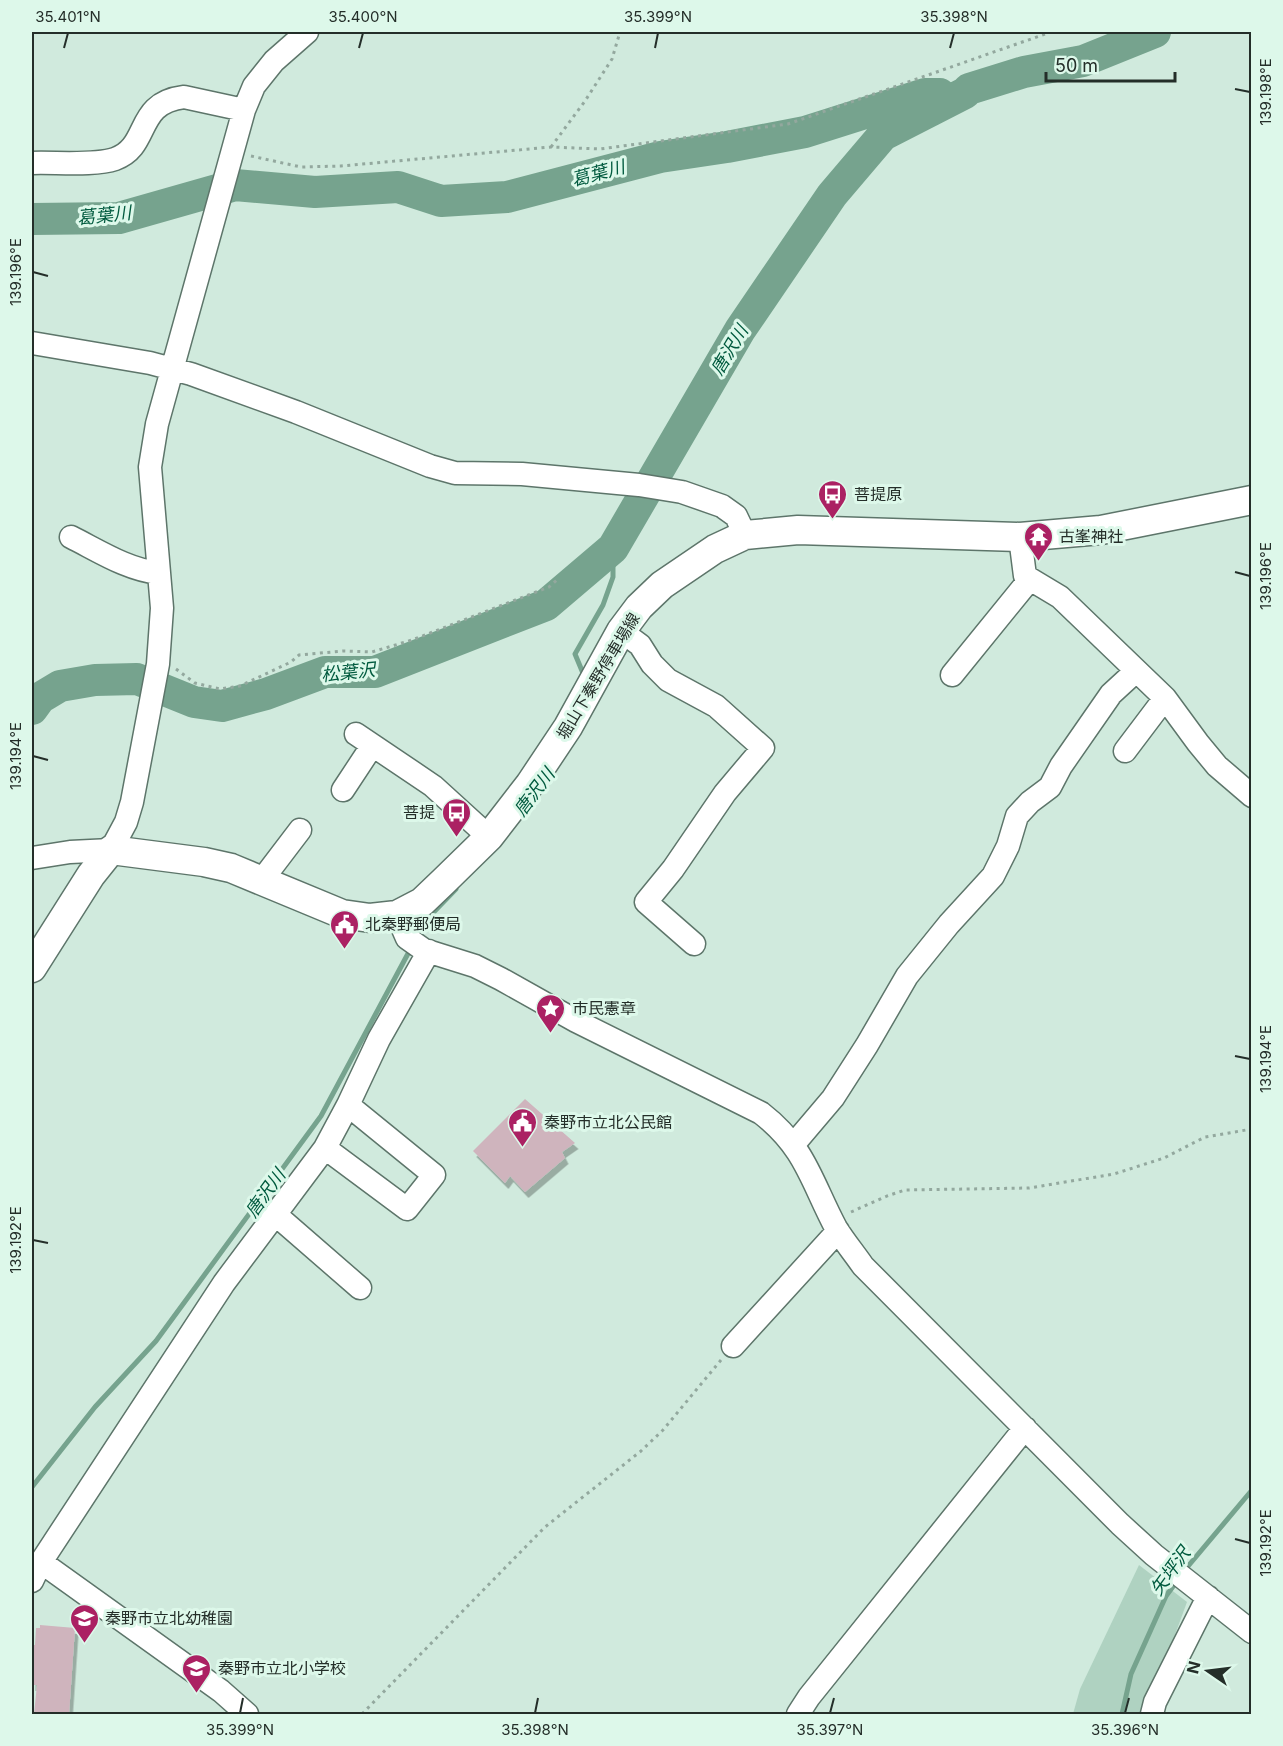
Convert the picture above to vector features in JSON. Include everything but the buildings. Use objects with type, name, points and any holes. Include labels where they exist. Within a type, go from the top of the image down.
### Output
[{"type":"main road","name":"堀山下秦野停車場線","points":[[111,850],[204,862],[231,868],[342,914],[370,918],[414,939],[422,902],[489,837],[530,784],[568,727],[621,631],[639,607],[662,585],[716,549],[746,535],[798,530],[1020,537],[1101,530],[1251,500]]},
{"type":"main road","points":[[32,968],[91,875],[111,850]]},
{"type":"street","points":[[32,858],[70,852],[111,850],[126,822],[132,802],[157,669],[162,608],[150,467],[157,424],[244,110],[254,86],[274,61],[307,32]]},
{"type":"street","points":[[32,163],[103,161],[116,158],[130,150],[151,112],[159,104],[175,98],[184,96],[244,110]]},
{"type":"street","points":[[32,343],[150,363],[223,384],[430,466],[455,473],[522,474],[639,485],[682,492],[722,506],[736,516],[746,535]]},
{"type":"street","points":[[71,537],[122,563],[159,573]]},
{"type":"street","points":[[1020,537],[1025,576],[1060,597],[1165,698],[1217,766],[1251,796]]},
{"type":"street","points":[[952,675],[1030,579]]},
{"type":"street","points":[[621,631],[640,645],[652,664],[668,680],[716,706],[763,748],[725,793],[673,869],[646,902],[694,944]]},
{"type":"street","points":[[794,1144],[833,1098],[907,976],[949,924],[993,876],[1008,846],[1017,816],[1030,802],[1050,787],[1111,694],[1136,671]]},
{"type":"street","points":[[1125,751],[1165,698]]},
{"type":"street","points":[[343,790],[364,740],[433,786],[489,837]]},
{"type":"street","points":[[262,880],[300,830]]},
{"type":"street","points":[[247,1714],[221,1691],[36,1571],[224,1282],[325,1148],[379,1039],[414,939],[501,979],[576,1021],[761,1113],[779,1127],[794,1144],[808,1167],[836,1227],[863,1266],[1129,1532],[1154,1555],[1251,1632]]},
{"type":"street","points":[[325,1148],[407,1209],[434,1175],[348,1105]]},
{"type":"street","points":[[276,1215],[360,1288]]},
{"type":"street","points":[[733,1346],[836,1227]]},
{"type":"street","points":[[798,1714],[1025,1428]]},
{"type":"street","points":[[1152,1714],[1155,1702],[1208,1597]]},
{"type":"path","points":[[551,147],[612,59],[620,32]]},
{"type":"path","points":[[230,156],[301,167],[551,147],[600,149],[788,124],[1051,32]]},
{"type":"path","points":[[157,669],[174,667],[195,683],[219,689],[240,686],[291,662],[299,655],[343,651],[372,652],[412,640],[549,587],[559,578]]},
{"type":"path","points":[[836,1227],[848,1214],[886,1196],[905,1190],[1029,1188],[1114,1174],[1164,1158],[1205,1137],[1251,1129]]},
{"type":"path","points":[[362,1714],[545,1527],[649,1444],[733,1346]]},
{"type":"green space","points":[[1139,1565],[1187,1602],[1146,1714],[1073,1714],[1080,1689]]},
{"type":"waterway","name":"唐沢川","points":[[32,709],[40,698],[60,686],[95,680],[137,679],[194,702],[222,706],[266,694],[325,672],[375,672],[546,605],[613,548],[740,330],[832,195],[883,135],[969,89],[1024,72],[1083,61],[1155,32]]},
{"type":"waterway","name":"葛葉川","points":[[32,219],[119,218],[235,185],[315,192],[398,187],[441,201],[507,197],[660,157],[805,132],[925,94],[940,94]]},
{"type":"waterway","name":"唐沢川","points":[[585,678],[575,654],[603,605],[613,577],[613,548]]},
{"type":"waterway","name":"唐沢川","points":[[417,937],[427,919],[456,889]]},
{"type":"waterway","name":"唐沢川","points":[[32,1487],[95,1407],[156,1341],[321,1116],[411,948]]},
{"type":"waterway","name":"矢坪沢","points":[[1184,1571],[1252,1490]]},
{"type":"waterway","name":"矢坪沢","points":[[1122,1714],[1131,1674],[1166,1596],[1177,1581]]},
{"type":"place","name":"菩提原","points":[[833,520]]},
{"type":"place","name":"古峯神社","points":[[1038,562]]},
{"type":"place","name":"菩提","points":[[456,838]]},
{"type":"place","name":"北秦野郵便局","points":[[344,950]]},
{"type":"place","name":"市民憲章","points":[[551,1034]]},
{"type":"place","name":"秦野市立北公民館","points":[[523,1148]]},
{"type":"place","name":"秦野市立北幼稚園","points":[[84,1644]]},
{"type":"place","name":"秦野市立北小学校","points":[[197,1694]]},
{"type":"water label","name":"松葉沢","points":[[348,672]]}]
